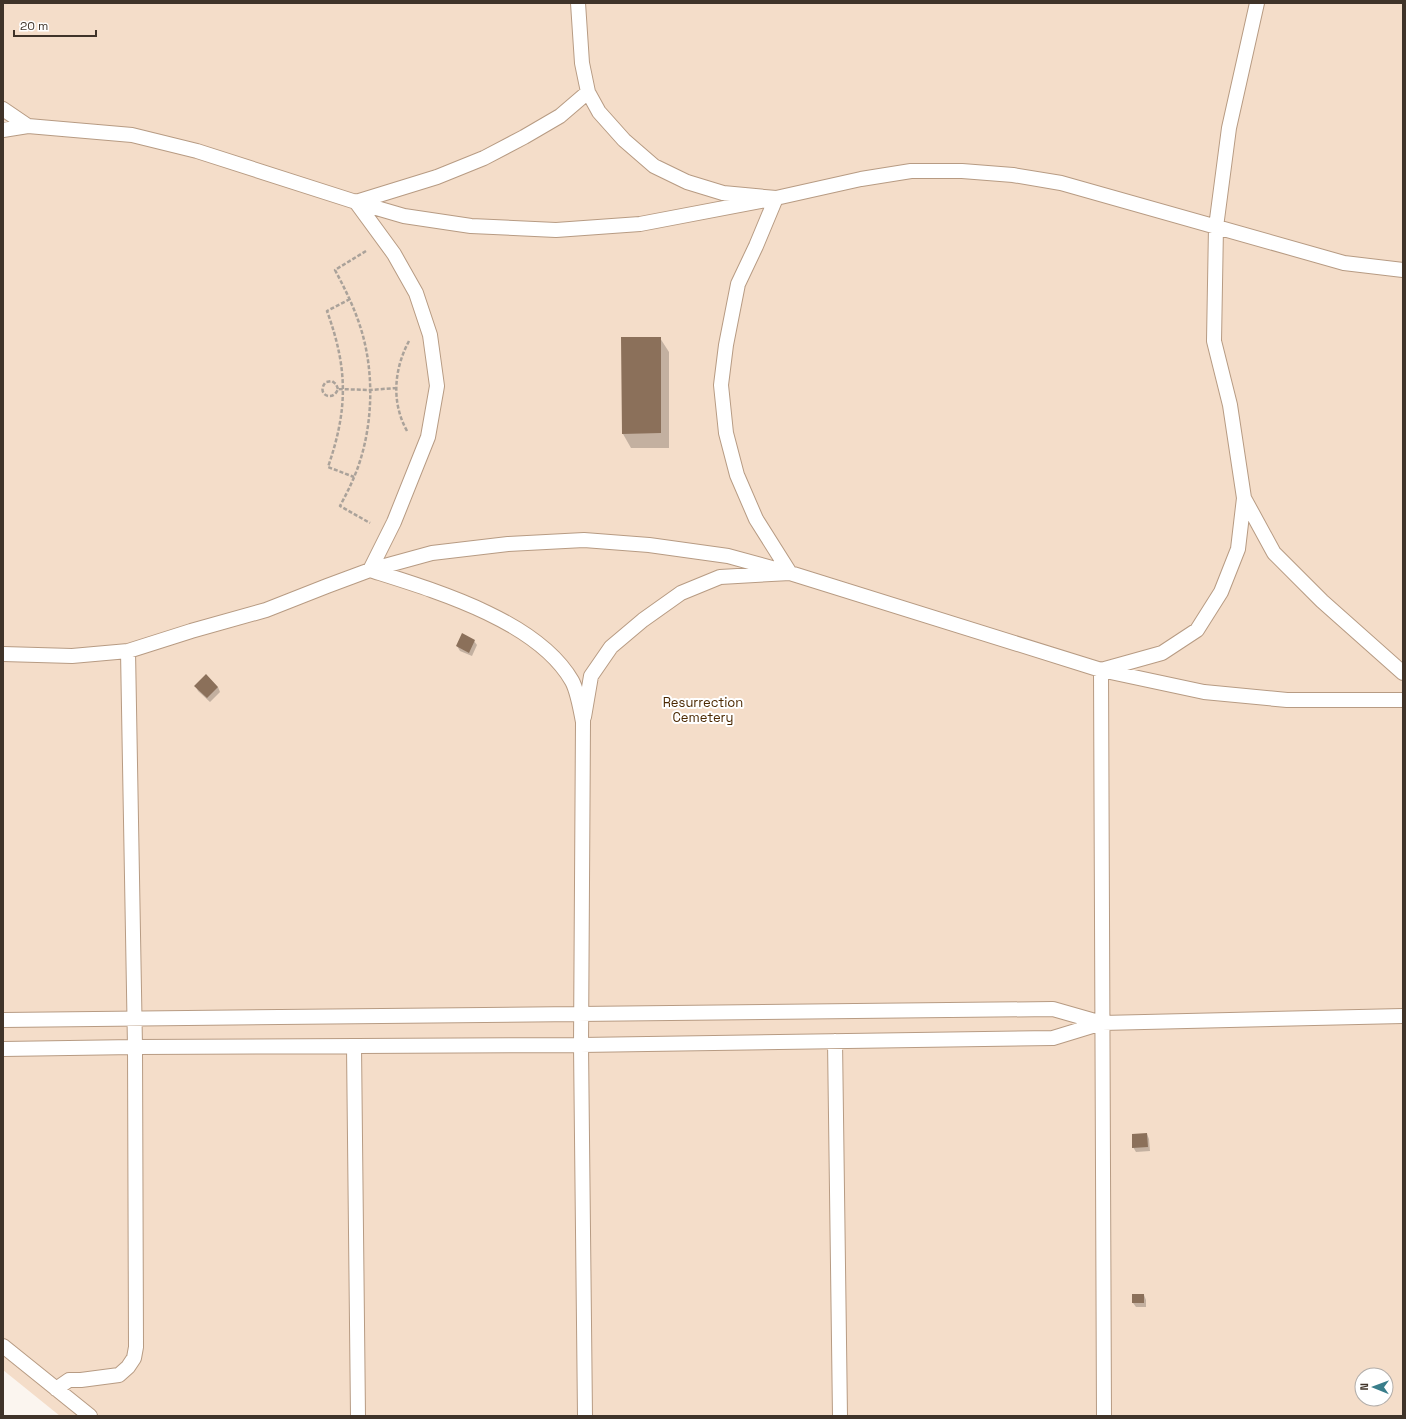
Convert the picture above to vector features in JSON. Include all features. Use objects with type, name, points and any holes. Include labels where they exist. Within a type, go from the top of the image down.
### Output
[{"type":"lane","points":[[578,3],[582,63],[588,92],[599,112],[624,140],[654,166],[687,182],[723,194],[776,198]]},
{"type":"lane","points":[[1101,670],[1162,653],[1197,630],[1221,592],[1238,549],[1244,498],[1230,405],[1214,341],[1216,227],[1229,128],[1256,3]]},
{"type":"lane","points":[[356,202],[437,177],[484,158],[560,116],[588,92]]},
{"type":"lane","points":[[3,109],[28,126]]},
{"type":"lane","points":[[3,130],[28,126],[132,135],[197,151],[404,216],[471,226],[556,230],[640,224],[776,198],[861,179],[911,171],[962,171],[1013,176],[1061,183],[1344,263],[1403,270]]},
{"type":"lane","points":[[776,198],[738,284],[726,345],[721,385],[726,433],[737,475],[756,519],[790,573]]},
{"type":"lane","points":[[356,202],[394,254],[416,293],[430,335],[437,386],[428,437],[423,452],[388,534],[370,570]]},
{"type":"lane","points":[[1244,498],[1274,553],[1322,601],[1403,673]]},
{"type":"lane","points":[[3,654],[72,656],[128,651],[191,631],[266,610],[370,570],[432,553],[508,544],[584,540],[649,545],[728,556],[790,573],[1101,670],[1204,692],[1287,700],[1403,700]]},
{"type":"lane","points":[[370,570],[415,584],[467,603],[504,621],[532,639],[557,659],[573,682],[583,722]]},
{"type":"lane","points":[[585,1416],[581,1045],[583,722],[591,676],[611,647],[643,620],[681,592],[720,577],[790,573]]},
{"type":"lane","points":[[56,1389],[69,1380],[119,1375],[128,1367],[134,1358],[136,1347],[135,1046],[128,651]]},
{"type":"lane","points":[[1101,670],[1104,1416]]},
{"type":"lane","points":[[3,1020],[1053,1009],[1102,1023]]},
{"type":"lane","points":[[3,1049],[135,1046],[581,1045],[1053,1038],[1102,1023],[1403,1016]]},
{"type":"lane","points":[[835,1041],[840,1416]]},
{"type":"lane","points":[[354,1046],[358,1416]]},
{"type":"lane","points":[[3,1346],[90,1416]]},
{"type":"path","points":[[384,240],[335,270],[350,299],[359,321],[369,367],[370,390],[370,414],[360,462],[340,506],[388,534]]},
{"type":"path","points":[[350,299],[327,311],[339,349],[343,389],[342,416],[328,467],[354,477]]},
{"type":"path","points":[[423,452],[413,441],[403,423],[398,406],[396,388],[397,371],[402,354],[412,336],[425,320]]},
{"type":"path","points":[[332,381],[336,384],[338,389],[333,396],[329,396],[325,395],[322,390],[322,386],[326,382],[332,381]]},
{"type":"path","points":[[338,389],[370,390],[396,388]]},
{"type":"green space","name":"Resurrection Cemetery","points":[[3,3],[1403,3],[1403,1416],[60,1416],[3,1370]]},
{"type":"building","points":[[621,337],[661,337],[661,433],[622,434]]},
{"type":"building","points":[[462,633],[475,640],[469,653],[456,646]]},
{"type":"building","points":[[206,674],[218,687],[207,698],[194,686]]},
{"type":"building","points":[[1147,1133],[1148,1147],[1132,1148],[1132,1134]]},
{"type":"building","points":[[1132,1294],[1144,1294],[1144,1303],[1132,1303]]}]
